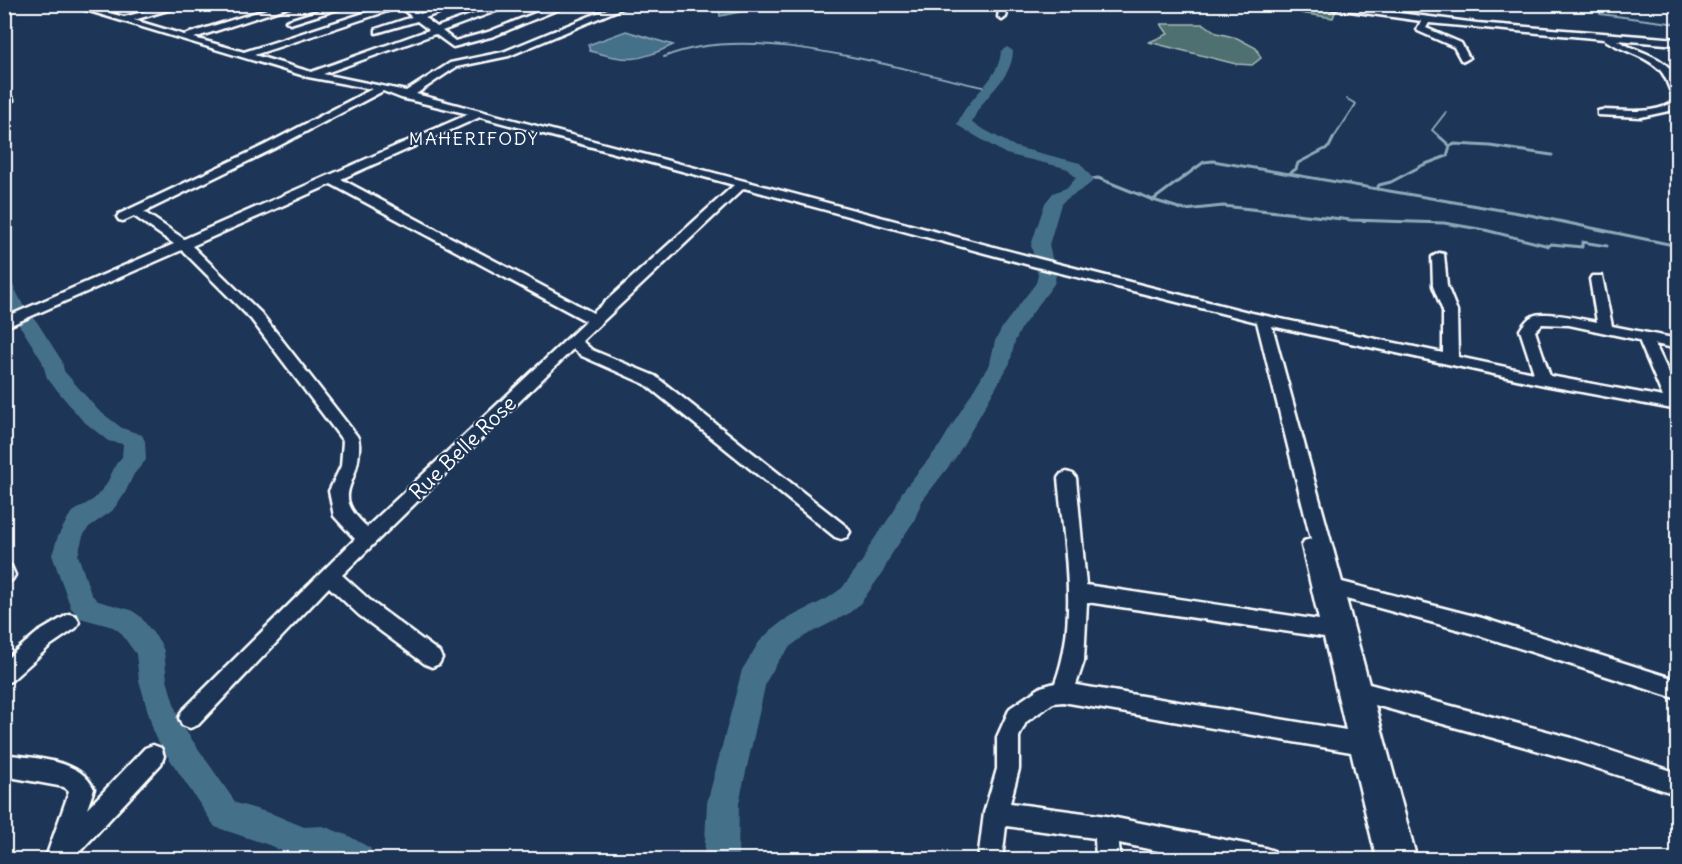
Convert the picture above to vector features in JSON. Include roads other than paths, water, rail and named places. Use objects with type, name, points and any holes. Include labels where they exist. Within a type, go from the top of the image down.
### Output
[{"type":"street","points":[[100,13],[131,4]]},
{"type":"street","points":[[125,20],[184,4]]},
{"type":"street","points":[[186,37],[294,4]]},
{"type":"street","points":[[290,21],[350,4]]},
{"type":"street","points":[[379,32],[459,4]]},
{"type":"street","points":[[311,75],[511,4]]},
{"type":"street","points":[[246,55],[401,5],[453,44],[491,34],[567,4]]},
{"type":"street","points":[[405,96],[430,82],[453,65],[506,54],[628,4]]},
{"type":"street","points":[[1002,17],[1005,4]]},
{"type":"street","points":[[1304,4],[1426,20],[1677,42]]},
{"type":"street","points":[[74,5],[311,75],[382,88],[405,96],[1038,263],[1265,329],[1452,360],[1676,405]]},
{"type":"street","points":[[1426,20],[1421,29],[1458,45],[1464,58]]},
{"type":"street","points":[[1606,36],[1623,50],[1653,58],[1665,68],[1671,75],[1677,97]]},
{"type":"street","points":[[367,539],[343,516],[338,491],[350,466],[351,440],[256,316],[184,245],[130,214],[269,147],[382,88]]},
{"type":"street","points":[[1602,113],[1641,114],[1675,108],[1677,102]]},
{"type":"street","points":[[5,324],[479,114]]},
{"type":"street","points":[[333,180],[596,320]]},
{"type":"street","name":"Rue Belle Rose","points":[[190,718],[329,575],[742,184]]},
{"type":"street","points":[[1439,257],[1440,286],[1450,311],[1452,360]]},
{"type":"street","points":[[1597,279],[1605,328]]},
{"type":"street","points":[[1544,380],[1527,330],[1538,319],[1569,321],[1677,344]]},
{"type":"street","points":[[1265,329],[1263,347],[1334,588],[1361,691],[1361,729],[1389,860]]},
{"type":"street","points":[[1644,336],[1676,405]]},
{"type":"street","points":[[574,342],[587,353],[650,380],[841,532]]},
{"type":"street","points":[[1278,392],[1331,630],[1405,860]]},
{"type":"street","points":[[1063,692],[1074,661],[1077,592],[1067,478]]},
{"type":"street","points":[[329,575],[366,609],[432,658]]},
{"type":"street","points":[[1334,588],[1482,627],[1677,690]]},
{"type":"street","points":[[1077,592],[1331,630]]},
{"type":"street","points":[[4,674],[44,639],[69,622]]},
{"type":"street","points":[[1361,691],[1572,749],[1677,784]]},
{"type":"street","points":[[990,860],[996,813],[1008,769],[1008,737],[1018,715],[1049,694],[1063,692],[1361,729]]},
{"type":"street","points":[[56,859],[153,756]]},
{"type":"street","points":[[4,765],[70,777],[82,789],[56,859]]},
{"type":"street","points":[[996,813],[1106,828],[1234,856],[1264,860]]},
{"type":"street","points":[[1106,828],[1108,860]]},
{"type":"water","points":[[732,4],[773,5],[720,16],[719,9]]},
{"type":"water","points":[[626,31],[673,45],[650,55],[633,58],[615,57],[590,51],[588,45]]},
{"type":"waterway","points":[[1602,4],[1600,14],[1678,24]]},
{"type":"waterway","points":[[664,57],[699,47],[739,44],[781,46],[825,52],[988,88]]},
{"type":"waterway","points":[[721,860],[723,803],[752,679],[769,651],[781,638],[793,629],[838,606],[851,596],[874,565],[879,552],[905,514],[911,498],[948,451],[1000,363],[1005,341],[1013,326],[1045,284],[1047,275],[1040,245],[1053,203],[1059,196],[1072,191],[1080,182],[1086,180],[1074,166],[1011,151],[964,125],[973,105],[1003,71],[1007,61],[1007,51]]},
{"type":"waterway","points":[[1333,139],[1356,104],[1347,99]]},
{"type":"waterway","points":[[1442,139],[1432,130],[1446,112]]},
{"type":"waterway","points":[[1440,137],[1450,146]]},
{"type":"waterway","points":[[1290,173],[1296,169],[1298,163],[1329,147],[1333,139]]},
{"type":"waterway","points":[[1450,146],[1455,144],[1490,146],[1552,155]]},
{"type":"waterway","points":[[1377,189],[1379,185],[1391,182],[1423,165],[1447,156],[1450,146]]},
{"type":"waterway","points":[[1153,200],[1204,162],[1213,161],[1377,189]]},
{"type":"waterway","points":[[1086,180],[1098,178],[1153,200]]},
{"type":"waterway","points":[[1377,189],[1530,215],[1675,245]]},
{"type":"waterway","points":[[1153,200],[1185,210],[1223,206],[1351,220],[1444,223],[1485,230],[1549,246],[1551,244],[1582,247],[1582,242],[1607,246]]},
{"type":"waterway","points":[[1675,245],[1672,225],[1678,225]]},
{"type":"waterway","points":[[4,285],[14,307],[30,326],[52,361],[54,373],[90,415],[116,435],[128,437],[134,441],[134,460],[124,470],[116,489],[103,505],[80,520],[71,536],[65,555],[80,600],[90,610],[121,618],[130,624],[150,651],[153,680],[166,727],[226,816],[273,830],[303,844],[323,843],[349,853],[358,860]]},
{"type":"district","name":"MAHERIFODY","points":[[474,139]]}]
